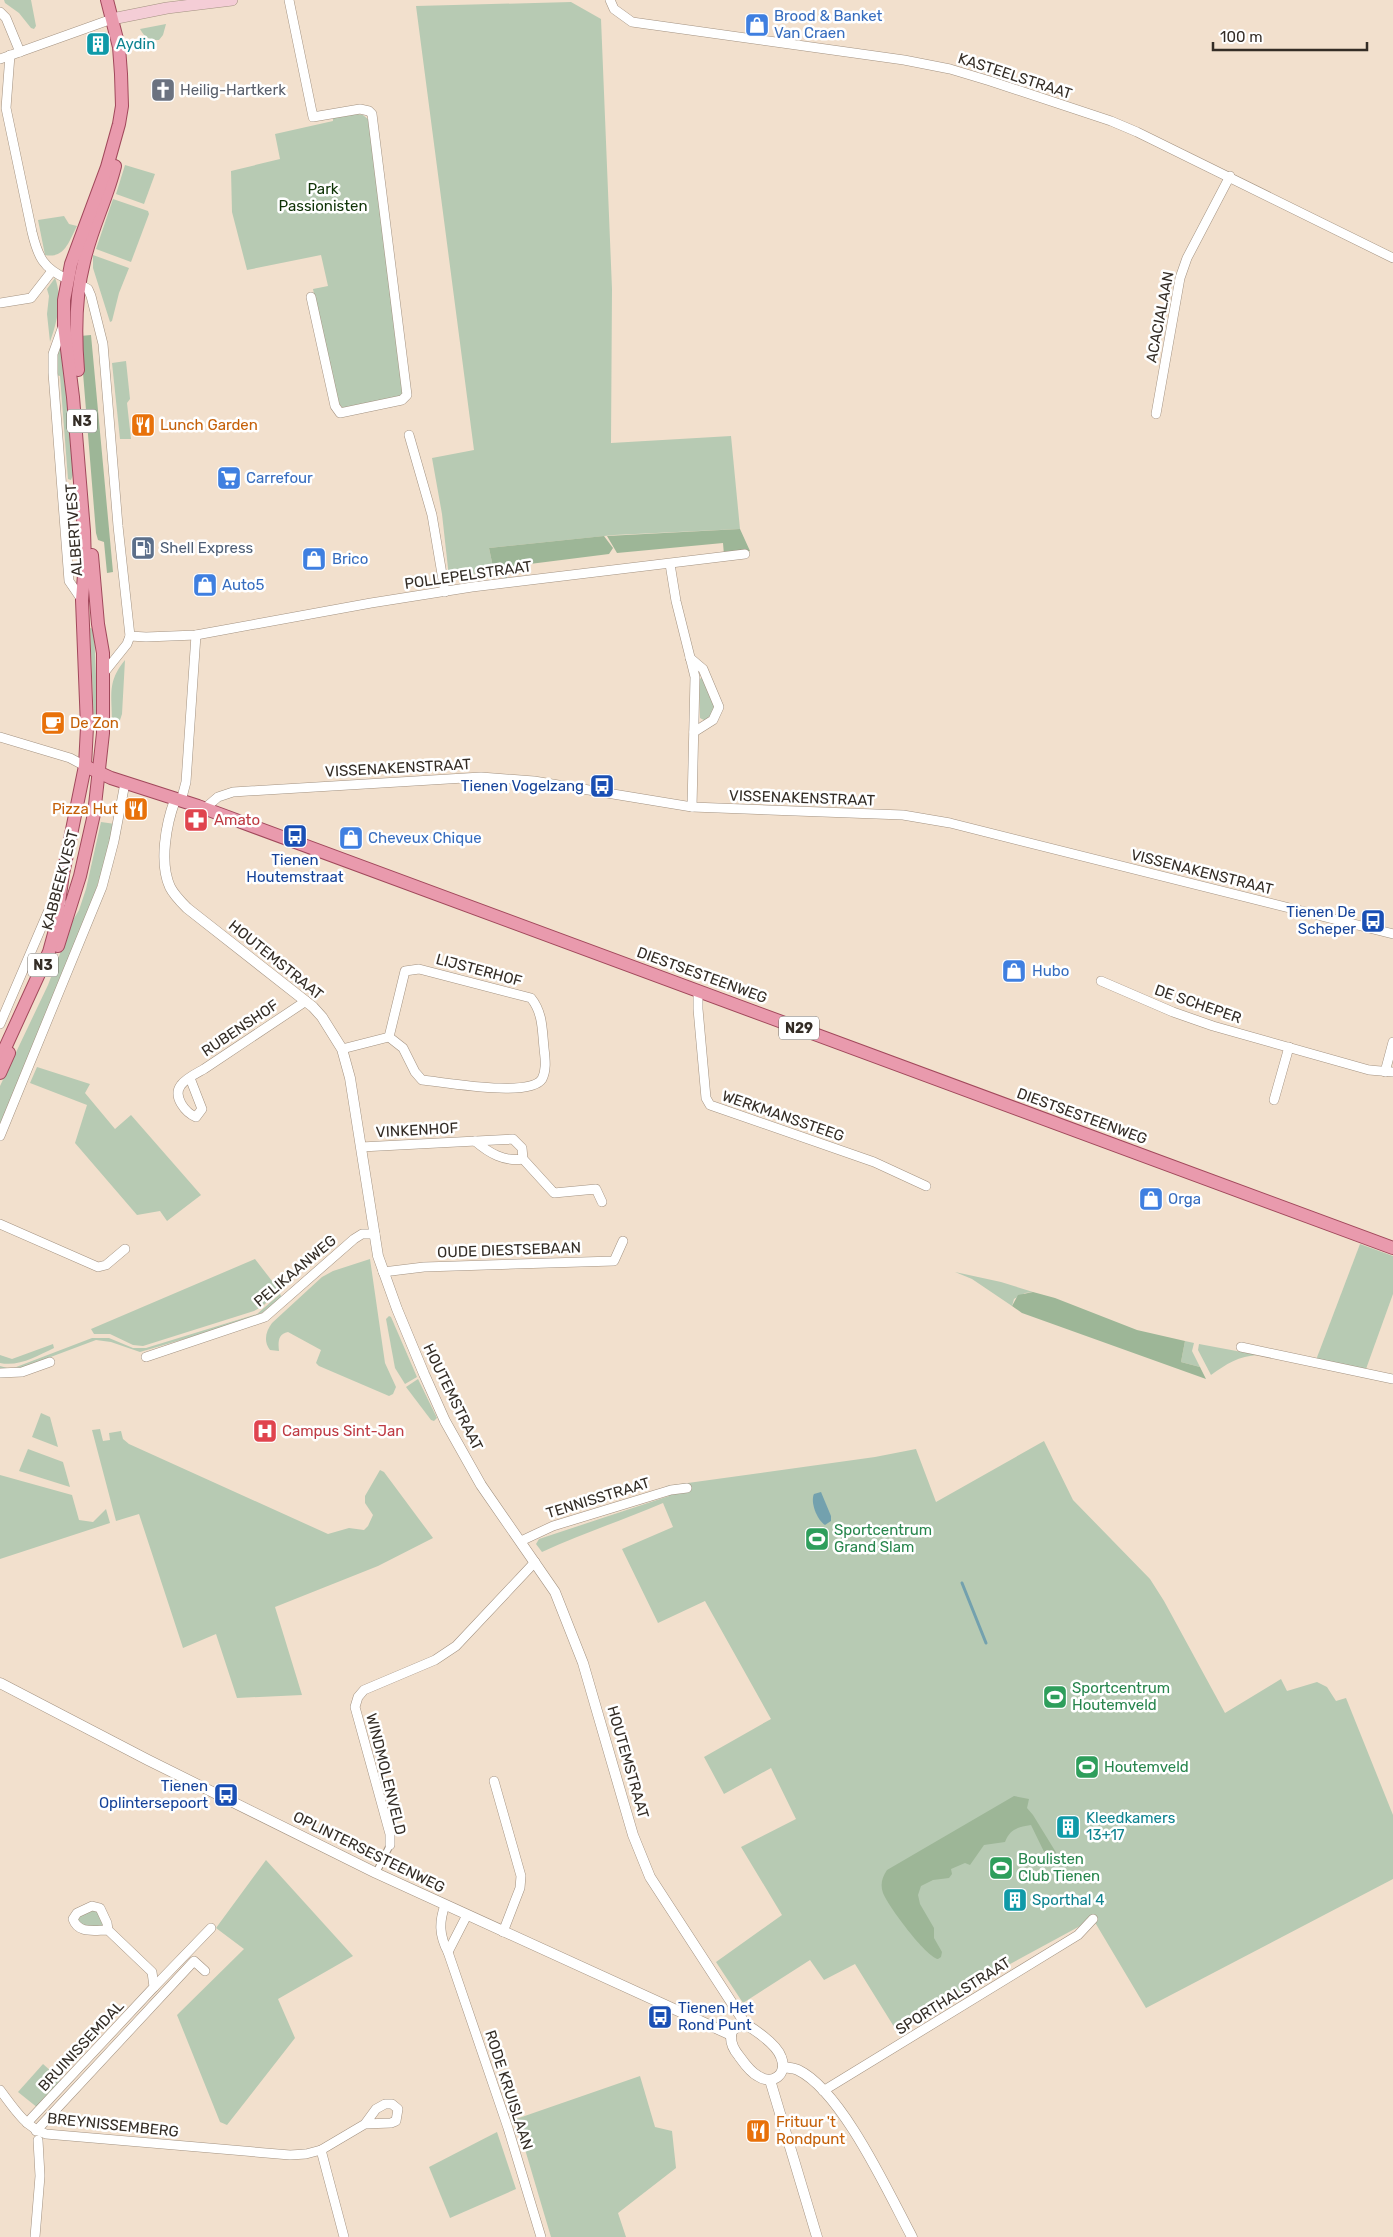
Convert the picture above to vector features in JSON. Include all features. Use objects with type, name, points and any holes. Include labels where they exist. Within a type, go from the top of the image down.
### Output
[{"type":"main road","name":"N3","points":[[107,0],[119,47],[122,106],[119,124]]},
{"type":"main road","points":[[112,19],[167,8],[232,0]]},
{"type":"main road","name":"ALBERTVEST","points":[[85,766],[87,727],[82,600],[85,562],[84,531],[72,380],[64,326],[73,282],[114,172],[121,145],[119,124]]},
{"type":"main road","name":"ALBERTVEST","points":[[99,774],[103,733],[103,654],[98,624],[76,352],[71,264],[107,167],[119,124]]},
{"type":"main road","name":"DIESTSESTEENWEG","points":[[85,766],[99,774],[204,809],[1393,1248]]},
{"type":"main road","name":"KABBEEKVEST","points":[[0,1059],[49,952],[61,902],[63,874],[85,766]]},
{"type":"main road","name":"KABBEEKVEST","points":[[0,1072],[52,963],[63,934],[80,876],[94,814],[99,774]]},
{"type":"street","points":[[289,0],[313,117],[360,110],[369,111],[372,114],[407,395],[402,400],[340,413],[335,406],[311,297]]},
{"type":"street","name":"KASTEELSTRAAT","points":[[610,0],[614,9],[632,22],[904,60],[950,69],[1111,120],[1230,176],[1393,258]]},
{"type":"street","points":[[0,12],[6,18],[20,52]]},
{"type":"street","points":[[0,59],[112,19]]},
{"type":"street","points":[[10,55],[6,108],[36,251],[52,272],[88,290],[103,344],[129,640],[103,674]]},
{"type":"street","name":"ACACIALAAN","points":[[1156,414],[1180,278],[1187,258],[1230,176]]},
{"type":"street","points":[[0,303],[31,298],[52,272]]},
{"type":"street","name":"ALBERTVEST","points":[[64,326],[53,354],[53,372],[69,581],[82,600]]},
{"type":"street","points":[[408,435],[432,515],[445,592]]},
{"type":"street","name":"POLLEPELSTRAAT","points":[[129,640],[146,637],[196,635],[285,618],[445,592],[745,554]]},
{"type":"street","points":[[670,564],[676,601],[695,677],[692,807]]},
{"type":"street","points":[[178,801],[186,782],[196,635]]},
{"type":"street","points":[[690,658],[703,669],[718,706],[713,720],[694,732]]},
{"type":"street","points":[[0,737],[70,758],[85,766]]},
{"type":"street","name":"VISSENAKENSTRAAT","points":[[204,809],[218,796],[234,792],[480,777],[534,781],[692,807],[903,816],[950,823],[1393,934]]},
{"type":"street","points":[[0,1136],[102,887],[114,841],[125,783]]},
{"type":"street","name":"HOUTEMSTRAAT","points":[[178,801],[171,812],[166,849],[166,873],[175,894],[187,908],[306,1002],[322,1017],[342,1049],[354,1096],[375,1234],[383,1272],[424,1374],[445,1421],[481,1486],[555,1592],[573,1634],[633,1835],[650,1877],[741,2017],[743,2026]]},
{"type":"street","name":"KABBEEKVEST","points":[[0,1024],[48,912],[61,902]]},
{"type":"street","name":"LIJSTERHOF","points":[[418,968],[530,998],[539,1008],[545,1066],[541,1080],[531,1087],[515,1089],[422,1080],[415,1072],[403,1048],[389,1037],[405,971],[418,968]]},
{"type":"street","name":"DE SCHEPER","points":[[1101,981],[1172,1012],[1369,1070],[1389,1072],[1393,1042]]},
{"type":"street","name":"WERKMANSSTEEG","points":[[698,991],[706,1098],[710,1105],[874,1162],[926,1186]]},
{"type":"street","name":"RUBENSHOF","points":[[190,1078],[306,1002]]},
{"type":"street","points":[[342,1049],[389,1037]]},
{"type":"street","points":[[1274,1100],[1289,1047]]},
{"type":"street","name":"VINKENHOF","points":[[361,1147],[512,1139],[522,1148],[523,1159],[554,1194],[596,1190],[602,1202]]},
{"type":"street","name":"VINKENHOF","points":[[475,1141],[487,1151],[506,1159],[523,1159]]},
{"type":"street","points":[[0,1224],[98,1267],[106,1265],[124,1250]]},
{"type":"street","name":"PELIKAANWEG","points":[[146,1357],[264,1317],[354,1239],[362,1234],[375,1234]]},
{"type":"street","name":"OUDE DIESTSEBAAN","points":[[383,1272],[424,1267],[614,1261],[622,1241]]},
{"type":"street","points":[[1241,1347],[1393,1379]]},
{"type":"street","points":[[0,1373],[22,1372],[50,1362]]},
{"type":"street","name":"TENNISSTRAAT","points":[[521,1541],[553,1526],[671,1490],[687,1488]]},
{"type":"street","name":"WINDMOLENVELD","points":[[376,1873],[390,1845],[390,1834],[355,1707],[358,1698],[364,1690],[435,1660],[456,1646],[535,1562]]},
{"type":"street","name":"OPLINTERSESTEENWEG","points":[[0,1682],[157,1764],[376,1873],[730,2035]]},
{"type":"street","points":[[494,1781],[521,1876],[520,1888],[503,1932]]},
{"type":"street","name":"RODE KRUISLAAN","points":[[445,1905],[440,1920],[442,1940],[448,1952],[508,2128],[541,2237]]},
{"type":"street","points":[[448,1952],[467,1915]]},
{"type":"street","name":"SPORTHALSTRAAT","points":[[823,2091],[1078,1935],[1093,1919]]},
{"type":"street","name":"BRUINISSEMDAL","points":[[27,2123],[211,1928]]},
{"type":"street","points":[[108,1930],[152,1972],[154,1988]]},
{"type":"street","name":"BREYNISSEMBERG","points":[[37,2135],[194,1961],[205,1971]]},
{"type":"street","points":[[747,2025],[754,2030],[775,2048],[781,2056],[783,2067],[782,2074],[778,2078],[770,2080],[759,2077],[746,2065],[731,2044],[730,2035],[737,2027],[743,2026],[747,2025]]},
{"type":"street","points":[[783,2067],[797,2070],[823,2091],[856,2133],[912,2237]]},
{"type":"street","points":[[770,2080],[817,2237]]},
{"type":"street","points":[[0,2090],[37,2135],[40,2176],[35,2237]]},
{"type":"street","name":"BREYNISSEMBERG","points":[[37,2135],[46,2134],[290,2155],[306,2154],[321,2150],[365,2124]]},
{"type":"street","points":[[321,2150],[344,2237]]},
{"type":"green space","points":[[4,0],[31,0],[36,26],[34,29],[31,28],[19,13],[5,3]]},
{"type":"green space","points":[[571,2],[601,19],[612,289],[611,443],[731,436],[740,529],[614,535],[489,548],[494,572],[449,577],[442,514],[432,458],[474,450],[416,6]]},
{"type":"green space","points":[[166,24],[163,35],[159,40],[148,38],[140,29]]},
{"type":"green space","name":"Park Passionisten","points":[[357,114],[363,115],[369,120],[403,393],[401,396],[344,409],[336,401],[313,289],[328,286],[321,255],[247,270],[232,212],[231,171],[280,159],[275,134],[333,121],[333,118]]},
{"type":"green space","points":[[125,165],[155,174],[144,204],[116,194]]},
{"type":"green space","points":[[113,199],[148,211],[149,214],[131,262],[96,249]]},
{"type":"green space","points":[[64,216],[69,224],[77,226],[62,252],[52,256],[45,255],[38,220]]},
{"type":"green space","points":[[93,255],[129,268],[119,293],[112,321],[110,322],[93,268]]},
{"type":"green space","points":[[55,278],[59,302],[57,319],[50,342],[47,314],[49,296],[47,289]]},
{"type":"green space","points":[[91,335],[113,572],[107,573],[104,542],[98,540],[96,533],[80,336]]},
{"type":"green space","points":[[62,340],[76,467],[71,480],[68,479],[60,376],[56,375],[56,360]]},
{"type":"green space","points":[[126,361],[130,399],[127,403],[131,439],[120,439],[112,363]]},
{"type":"green space","points":[[740,529],[750,551],[724,555],[723,543],[617,553],[607,536]]},
{"type":"green space","points":[[604,536],[613,548],[609,554],[505,567],[507,579],[494,572],[489,548]]},
{"type":"green space","points":[[90,628],[94,629],[98,723],[94,723]]},
{"type":"green space","points":[[125,660],[122,714],[119,723],[112,721],[111,696],[115,675]]},
{"type":"green space","points":[[704,678],[715,705],[714,710],[706,721],[700,718],[699,679]]},
{"type":"green space","points":[[101,822],[115,824],[105,863],[78,939],[0,1124],[0,1086],[48,985],[72,922],[79,910],[86,889]]},
{"type":"green space","points":[[37,1067],[90,1084],[85,1093],[115,1129],[131,1115],[201,1195],[167,1221],[160,1211],[137,1215],[75,1143],[87,1105],[30,1083]]},
{"type":"green space","points":[[1360,1244],[1393,1256],[1393,1294],[1366,1369],[1316,1360]]},
{"type":"green space","points":[[255,1259],[279,1290],[263,1306],[254,1311],[143,1346],[133,1345],[110,1334],[94,1334],[91,1329]]},
{"type":"green space","points":[[370,1259],[385,1363],[396,1387],[393,1394],[389,1396],[319,1366],[316,1363],[321,1350],[288,1332],[279,1339],[279,1351],[270,1350],[266,1340],[268,1329],[272,1323],[322,1277],[333,1271]]},
{"type":"green space","points":[[955,1272],[1001,1282],[1033,1292],[1025,1293],[1014,1299],[1012,1306],[972,1279]]},
{"type":"green space","points":[[1033,1292],[1055,1298],[1137,1330],[1185,1341],[1181,1362],[1200,1367],[1206,1379],[1022,1313],[1012,1306],[1018,1295]]},
{"type":"green space","points":[[280,1294],[282,1298],[262,1313],[225,1327],[140,1352],[111,1342],[96,1340],[16,1370],[0,1369],[0,1366],[11,1369],[92,1338],[109,1338],[133,1348],[146,1348],[257,1314]]},
{"type":"green space","points":[[389,1316],[417,1377],[405,1384],[395,1368],[386,1319]]},
{"type":"green space","points":[[1185,1341],[1194,1343],[1192,1351],[1200,1367],[1181,1362]]},
{"type":"green space","points":[[53,1344],[54,1348],[28,1360],[7,1364],[0,1363],[0,1355],[12,1359]]},
{"type":"green space","points":[[1199,1344],[1258,1355],[1233,1361],[1211,1375],[1198,1350]]},
{"type":"green space","points":[[418,1379],[437,1418],[434,1421],[431,1420],[406,1387]]},
{"type":"green space","points":[[41,1413],[50,1417],[58,1447],[32,1437]]},
{"type":"green space","points":[[100,1429],[103,1441],[110,1440],[109,1433],[121,1431],[123,1439],[129,1444],[328,1534],[349,1528],[364,1530],[368,1526],[373,1515],[365,1503],[365,1496],[380,1470],[384,1472],[433,1538],[378,1566],[275,1607],[302,1695],[237,1698],[216,1634],[183,1648],[139,1514],[116,1521],[92,1430]]},
{"type":"green space","name":"Houtemveld","points":[[1044,1441],[1073,1500],[1150,1579],[1225,1713],[1281,1679],[1287,1691],[1317,1682],[1327,1687],[1336,1701],[1346,1698],[1393,1815],[1393,1879],[1146,2008],[1093,1919],[942,2001],[896,2030],[855,1964],[824,1980],[810,1960],[743,2003],[716,1962],[782,1915],[741,1847],[796,1819],[771,1768],[724,1794],[704,1757],[771,1719],[705,1601],[658,1623],[622,1549],[673,1527],[663,1503],[542,1552],[536,1544],[539,1539],[669,1496],[666,1486],[875,1457],[916,1449],[936,1502]]},
{"type":"green space","points":[[28,1449],[63,1462],[70,1487],[19,1471]]},
{"type":"green space","points":[[0,1475],[72,1495],[79,1520],[93,1522],[106,1509],[110,1523],[0,1559]]},
{"type":"green space","points":[[1014,1796],[1029,1799],[1027,1808],[1057,1854],[1053,1860],[1048,1860],[1031,1825],[1022,1827],[1012,1831],[1005,1842],[984,1845],[970,1865],[965,1863],[951,1869],[952,1874],[949,1878],[933,1880],[921,1886],[918,1895],[920,1904],[934,1928],[934,1938],[942,1952],[941,1957],[938,1959],[925,1950],[892,1909],[882,1890],[884,1875],[887,1870]]},
{"type":"green space","points":[[266,1860],[353,1956],[278,1999],[295,2038],[227,2125],[220,2122],[177,2015],[244,1949],[216,1928]]},
{"type":"green space","points":[[100,1908],[108,1930],[75,1926],[77,1913]]},
{"type":"green space","points":[[43,2064],[62,2081],[38,2108],[18,2092]]},
{"type":"green space","points":[[640,2076],[655,2127],[672,2131],[676,2168],[618,2213],[626,2237],[551,2237],[516,2119]]},
{"type":"green space","points":[[497,2132],[516,2189],[450,2218],[429,2167]]},
{"type":"water","points":[[821,1492],[831,1516],[831,1521],[825,1525],[817,1515],[813,1502],[814,1494]]},
{"type":"waterway","points":[[962,1583],[986,1643]]},
{"type":"place","name":"Brood & Banket Van Craen","points":[[757,25]]},
{"type":"place","name":"Aydin","points":[[98,44]]},
{"type":"place","name":"Heilig-Hartkerk","points":[[163,90]]},
{"type":"place","name":"Lunch Garden","points":[[143,425]]},
{"type":"place","name":"Carrefour","points":[[229,478]]},
{"type":"place","name":"Shell Express","points":[[143,548]]},
{"type":"place","name":"Brico","points":[[314,559]]},
{"type":"place","name":"Auto5","points":[[205,585]]},
{"type":"place","name":"De Zon","points":[[53,723]]},
{"type":"place","name":"Tienen Vogelzang","points":[[602,786]]},
{"type":"place","name":"Pizza Hut","points":[[136,809]]},
{"type":"place","name":"Amato","points":[[196,820]]},
{"type":"place","name":"Tienen Houtemstraat","points":[[295,836]]},
{"type":"place","name":"Cheveux Chique","points":[[351,838]]},
{"type":"place","name":"Tienen De Scheper","points":[[1373,921]]},
{"type":"place","name":"Hubo","points":[[1014,971]]},
{"type":"place","name":"Orga","points":[[1151,1199]]},
{"type":"place","name":"Campus Sint-Jan","points":[[265,1431]]},
{"type":"place","name":"Sportcentrum Grand Slam","points":[[817,1539]]},
{"type":"place","name":"Sportcentrum Houtemveld","points":[[1055,1697]]},
{"type":"place","name":"Houtemveld","points":[[1087,1767]]},
{"type":"place","name":"Tienen Oplintersepoort","points":[[226,1795]]},
{"type":"place","name":"Kleedkamers 13+17","points":[[1068,1827]]},
{"type":"place","name":"Boulisten Club Tienen","points":[[1001,1868]]},
{"type":"place","name":"Sporthal 4","points":[[1015,1900]]},
{"type":"place","name":"Tienen Het Rond Punt","points":[[660,2017]]},
{"type":"place","name":"Frituur 't Rondpunt","points":[[758,2131]]}]
